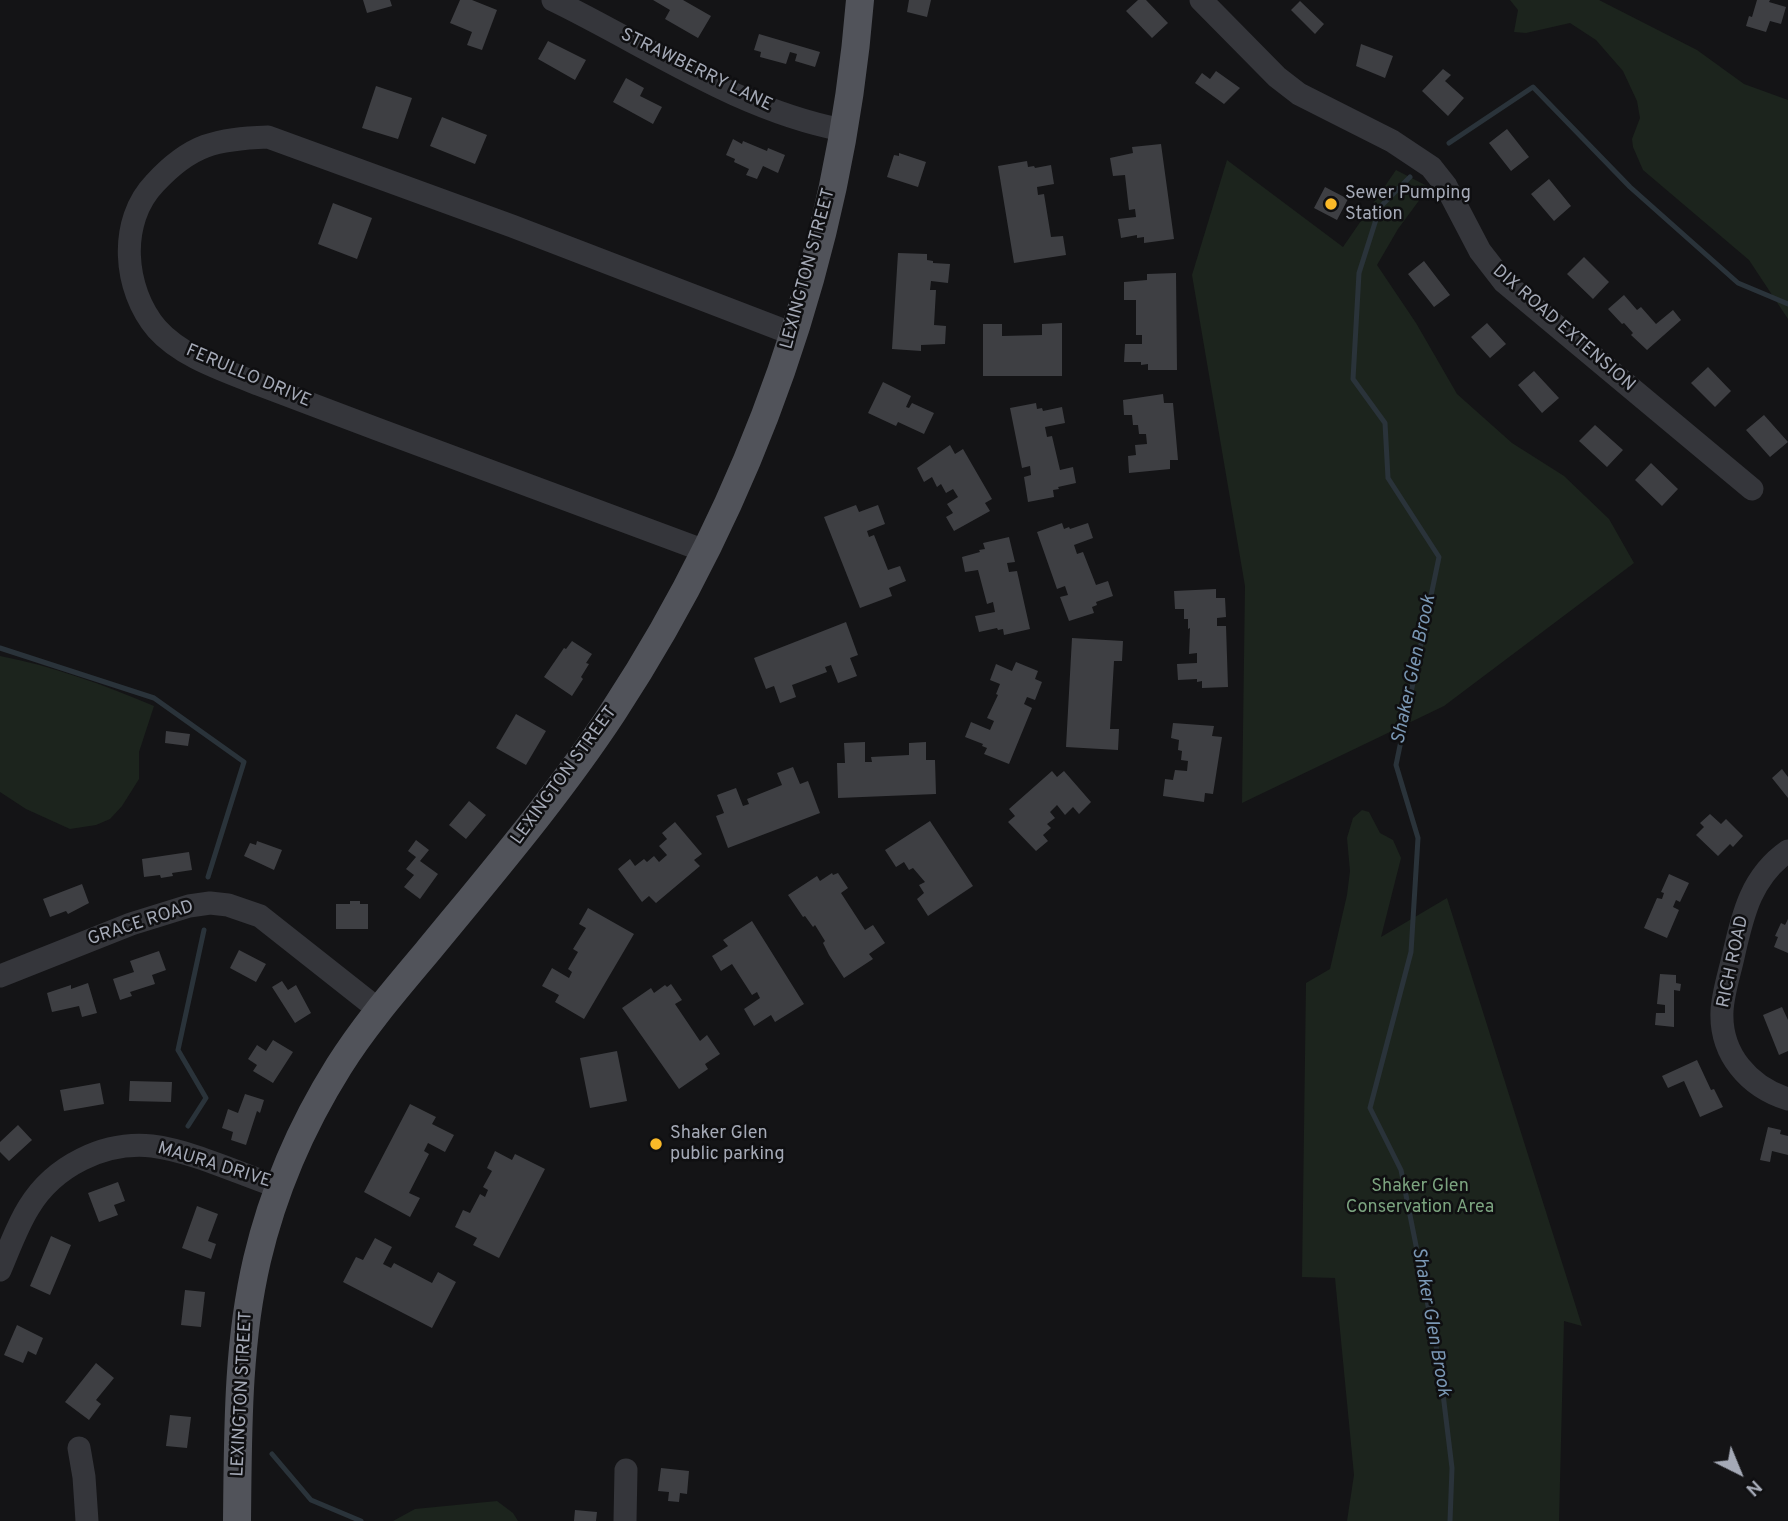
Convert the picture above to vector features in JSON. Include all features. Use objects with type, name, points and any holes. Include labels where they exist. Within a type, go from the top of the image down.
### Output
[{"type":"main road","name":"LEXINGTON STREET","points":[[237,1521],[243,1336],[256,1261],[279,1187],[323,1094],[355,1042],[529,828],[582,757],[645,661],[705,551],[761,425],[793,334],[827,214],[851,83],[860,0]]},
{"type":"street","name":"STRAWBERRY LANE","points":[[553,0],[722,88],[805,122],[843,130]]},
{"type":"street","name":"DIX ROAD EXTENSION","points":[[1201,0],[1277,77],[1299,94],[1392,141],[1431,167],[1446,186],[1480,251],[1504,282],[1752,489]]},
{"type":"street","name":"FERULLO DRIVE","points":[[705,551],[310,404],[211,365],[179,348],[157,328],[131,283],[132,226],[143,196],[171,166],[197,148],[232,138],[268,137],[525,231],[793,334]]},
{"type":"street","name":"RICH ROAD","points":[[1788,851],[1774,862],[1757,883],[1745,907],[1724,998],[1722,1020],[1730,1051],[1741,1070],[1766,1091],[1788,1099]]},
{"type":"street","name":"GRACE ROAD","points":[[0,976],[154,916],[189,906],[219,904],[238,907],[260,916],[379,1010]]},
{"type":"street","name":"MAURA DRIVE","points":[[0,1270],[21,1221],[38,1194],[67,1167],[103,1151],[134,1146],[166,1149],[279,1187]]},
{"type":"street","points":[[79,1448],[85,1477],[87,1521]]},
{"type":"street","points":[[625,1521],[626,1470]]},
{"type":"green space","points":[[1510,0],[1599,0],[1697,50],[1744,84],[1788,100],[1788,319],[1749,260],[1643,170],[1632,139],[1640,118],[1637,101],[1623,71],[1596,40],[1570,23],[1526,33],[1514,32],[1518,10]]},
{"type":"green space","points":[[1227,160],[1343,247],[1396,170],[1429,187],[1398,229],[1377,265],[1416,323],[1457,394],[1512,443],[1564,476],[1609,519],[1634,563],[1444,706],[1242,803],[1245,586],[1192,275]]},
{"type":"green space","points":[[0,656],[78,677],[154,706],[139,752],[139,779],[110,819],[96,825],[70,829],[26,809],[0,792]]},
{"type":"green space","name":"Shaker Glen Conservation Area","points":[[1362,810],[1369,812],[1380,833],[1393,840],[1401,858],[1381,937],[1447,898],[1582,1326],[1564,1321],[1559,1521],[1347,1521],[1354,1475],[1335,1278],[1302,1277],[1306,983],[1330,969],[1347,895],[1350,871],[1347,838],[1353,818]]},
{"type":"green space","points":[[497,1501],[513,1513],[518,1521],[393,1521],[415,1509]]},
{"type":"building","points":[[363,0],[390,0],[392,6],[367,13]]},
{"type":"building","points":[[460,0],[472,0],[497,10],[482,50],[467,45],[472,32],[450,23]]},
{"type":"building","points":[[653,0],[683,0],[711,16],[698,38],[665,19],[670,10]]},
{"type":"building","points":[[909,0],[931,0],[927,17],[907,12]]},
{"type":"building","points":[[1138,0],[1146,0],[1168,23],[1152,38],[1126,11]]},
{"type":"building","points":[[1757,0],[1770,0],[1769,2],[1786,7],[1781,24],[1770,21],[1766,32],[1746,26]]},
{"type":"building","points":[[1300,1],[1324,24],[1315,34],[1291,10]]},
{"type":"building","points":[[759,34],[820,52],[815,67],[795,61],[797,54],[790,52],[786,64],[760,57],[761,52],[754,50]]},
{"type":"building","points":[[548,41],[586,60],[575,80],[538,59]]},
{"type":"building","points":[[1361,44],[1393,56],[1385,78],[1356,66]]},
{"type":"building","points":[[1443,69],[1451,75],[1445,81],[1464,98],[1448,116],[1422,91]]},
{"type":"building","points":[[1216,71],[1240,88],[1224,104],[1195,83],[1202,73],[1210,79]]},
{"type":"building","points":[[626,78],[644,88],[640,96],[662,107],[653,124],[613,102]]},
{"type":"building","points":[[376,86],[412,98],[398,139],[362,128]]},
{"type":"building","points":[[442,117],[487,135],[475,164],[430,146]]},
{"type":"building","points":[[1507,129],[1529,157],[1511,171],[1489,143]]},
{"type":"building","points":[[733,139],[742,144],[743,141],[785,155],[778,173],[763,166],[757,179],[746,175],[749,169],[726,155]]},
{"type":"building","points":[[1161,144],[1174,239],[1144,243],[1144,237],[1137,238],[1137,235],[1121,238],[1118,219],[1136,217],[1135,209],[1129,210],[1125,175],[1113,176],[1110,158],[1133,153],[1132,147]]},
{"type":"building","points":[[899,153],[926,162],[918,187],[887,177],[894,155],[899,156]]},
{"type":"building","points":[[1027,161],[1028,167],[1051,165],[1054,184],[1037,187],[1038,195],[1044,194],[1051,237],[1063,236],[1066,255],[1014,263],[998,166]]},
{"type":"building","points":[[1549,179],[1571,206],[1554,221],[1531,194]]},
{"type":"building","name":"Sewer Pumping Station","points":[[1325,187],[1348,199],[1337,220],[1314,208]]},
{"type":"building","points":[[333,203],[372,218],[357,259],[318,244]]},
{"type":"building","points":[[898,253],[927,254],[927,260],[933,263],[950,264],[948,283],[931,281],[930,290],[936,290],[934,325],[946,326],[945,344],[921,345],[921,351],[892,349]]},
{"type":"building","points":[[1584,257],[1609,282],[1593,299],[1567,274]]},
{"type":"building","points":[[1424,261],[1450,295],[1434,307],[1408,274]]},
{"type":"building","points":[[1176,273],[1177,370],[1148,370],[1148,364],[1124,362],[1125,344],[1142,344],[1142,335],[1136,335],[1136,300],[1124,300],[1124,282],[1147,280],[1147,274]]},
{"type":"building","points":[[1624,295],[1637,310],[1641,307],[1656,324],[1673,310],[1681,320],[1647,350],[1608,309]]},
{"type":"building","points":[[1062,323],[1062,376],[983,376],[983,324],[1002,324],[1002,336],[1042,335],[1042,324]]},
{"type":"building","points":[[1487,323],[1506,344],[1490,358],[1471,337]]},
{"type":"building","points":[[1708,367],[1731,391],[1715,407],[1691,383]]},
{"type":"building","points":[[1534,371],[1559,398],[1542,413],[1518,385]]},
{"type":"building","points":[[883,382],[911,396],[906,407],[909,408],[912,403],[934,413],[924,434],[898,422],[896,426],[868,413]]},
{"type":"building","points":[[1163,394],[1164,403],[1173,403],[1178,460],[1170,460],[1170,469],[1129,473],[1128,456],[1136,455],[1135,445],[1147,444],[1146,434],[1139,434],[1138,425],[1133,425],[1132,415],[1124,415],[1123,400]]},
{"type":"building","points":[[1036,403],[1037,409],[1042,408],[1043,411],[1062,407],[1065,423],[1045,427],[1047,437],[1052,436],[1060,470],[1073,467],[1076,483],[1053,490],[1054,497],[1028,502],[1024,477],[1031,475],[1030,466],[1022,468],[1010,408]]},
{"type":"building","points":[[1764,415],[1788,442],[1770,457],[1746,430]]},
{"type":"building","points":[[1595,425],[1623,450],[1607,467],[1579,441]]},
{"type":"building","points":[[950,445],[955,454],[963,449],[992,499],[985,503],[990,511],[954,531],[946,517],[953,513],[947,504],[958,497],[953,489],[946,493],[941,484],[937,487],[932,477],[924,482],[917,468]]},
{"type":"building","points":[[1651,463],[1678,489],[1662,506],[1635,480]]},
{"type":"building","points":[[856,505],[859,512],[878,505],[885,524],[867,531],[869,537],[874,535],[888,570],[900,566],[906,581],[889,588],[892,596],[860,608],[824,517]]},
{"type":"building","points":[[1062,523],[1064,529],[1070,529],[1088,523],[1093,538],[1074,545],[1077,554],[1083,552],[1096,585],[1108,581],[1113,596],[1096,602],[1097,605],[1092,607],[1094,613],[1069,621],[1060,597],[1068,595],[1065,586],[1057,589],[1037,532]]},
{"type":"building","points":[[1009,537],[1015,562],[1007,563],[1009,572],[1017,571],[1030,629],[1004,635],[1003,629],[997,628],[979,632],[975,616],[995,612],[993,602],[987,604],[978,570],[965,572],[962,557],[985,549],[983,543]]},
{"type":"building","points":[[1216,589],[1216,598],[1225,598],[1226,617],[1217,618],[1217,626],[1226,626],[1228,687],[1202,688],[1202,681],[1197,682],[1197,679],[1178,680],[1177,664],[1197,663],[1197,653],[1189,654],[1188,619],[1184,619],[1184,609],[1175,609],[1174,591]]},
{"type":"building","points":[[846,622],[858,655],[850,658],[857,676],[838,683],[831,665],[825,667],[827,672],[792,685],[796,697],[780,703],[774,686],[766,689],[754,658]]},
{"type":"building","points":[[1072,638],[1123,641],[1122,661],[1114,661],[1110,729],[1119,729],[1118,750],[1066,747]]},
{"type":"building","points":[[572,641],[592,654],[586,663],[589,664],[581,677],[583,679],[572,696],[544,677]]},
{"type":"building","points":[[1016,662],[1038,671],[1035,679],[1042,682],[1035,700],[1027,697],[1024,704],[1032,708],[1009,764],[984,754],[987,748],[982,746],[983,744],[965,737],[971,722],[990,730],[994,721],[987,718],[1000,684],[990,680],[996,664],[1012,671]]},
{"type":"building","points":[[516,714],[546,731],[526,765],[496,748]]},
{"type":"building","points":[[1173,723],[1214,726],[1212,736],[1222,737],[1213,794],[1205,793],[1204,802],[1163,796],[1165,779],[1173,780],[1175,770],[1187,771],[1188,761],[1181,760],[1182,751],[1178,750],[1179,740],[1171,738]]},
{"type":"building","points":[[166,731],[190,734],[188,746],[165,743]]},
{"type":"building","points":[[865,742],[865,762],[872,762],[871,757],[909,755],[909,743],[926,742],[926,760],[935,760],[936,794],[838,798],[837,763],[845,763],[844,743]]},
{"type":"building","points":[[793,767],[800,784],[808,781],[820,813],[728,848],[716,816],[724,813],[717,795],[736,788],[743,806],[749,804],[747,799],[782,785],[777,773]]},
{"type":"building","points":[[1782,769],[1788,777],[1788,798],[1772,778]]},
{"type":"building","points":[[1052,771],[1057,777],[1064,771],[1091,802],[1079,814],[1073,807],[1065,815],[1057,805],[1050,812],[1055,818],[1047,824],[1051,828],[1043,835],[1048,841],[1036,851],[1008,822],[1015,816],[1009,809]]},
{"type":"building","points":[[469,801],[486,815],[466,839],[449,825]]},
{"type":"building","points":[[1710,814],[1721,824],[1726,819],[1743,836],[1733,847],[1730,844],[1718,856],[1696,835],[1704,827],[1700,823]]},
{"type":"building","points":[[930,821],[973,886],[928,916],[917,899],[924,893],[919,885],[925,882],[913,868],[909,870],[904,862],[896,867],[885,850]]},
{"type":"building","points":[[675,822],[702,854],[694,860],[700,866],[656,903],[649,896],[642,902],[618,869],[630,859],[635,866],[654,856],[659,862],[667,855],[659,846],[667,839],[662,833]]},
{"type":"building","points":[[416,840],[429,850],[420,861],[438,874],[420,899],[404,887],[414,875],[406,869],[416,857],[408,851]]},
{"type":"building","points":[[257,841],[282,850],[274,870],[244,856],[250,843],[256,845]]},
{"type":"building","points":[[189,852],[192,870],[161,878],[160,875],[144,877],[142,859]]},
{"type":"building","points":[[832,873],[838,873],[848,888],[841,893],[865,930],[873,925],[885,943],[869,954],[873,959],[844,978],[829,955],[823,943],[825,941],[815,925],[813,927],[805,916],[803,917],[788,895],[817,876],[820,881]]},
{"type":"building","points":[[1669,874],[1689,883],[1680,902],[1676,900],[1673,907],[1679,910],[1667,938],[1644,928],[1657,898],[1662,899],[1664,893],[1661,892]]},
{"type":"building","points":[[82,884],[89,903],[68,914],[66,911],[50,917],[43,899]]},
{"type":"building","points":[[350,901],[368,904],[368,929],[336,929],[336,904],[350,904]]},
{"type":"building","points":[[588,908],[634,934],[584,1019],[555,1002],[559,995],[542,986],[552,968],[569,978],[572,972],[568,969],[578,952],[573,949],[586,928],[579,924]]},
{"type":"building","points":[[1788,919],[1788,953],[1774,947],[1778,937],[1775,936],[1781,923],[1785,925]]},
{"type":"building","points":[[752,921],[804,1004],[775,1022],[771,1015],[754,1026],[744,1009],[760,998],[757,992],[752,995],[732,964],[721,971],[712,956],[728,946],[723,940]]},
{"type":"building","points":[[239,950],[266,964],[256,982],[230,968]]},
{"type":"building","points":[[159,951],[166,970],[152,975],[155,984],[130,992],[132,996],[120,1000],[113,979],[134,972],[130,961]]},
{"type":"building","points":[[1660,974],[1676,975],[1676,983],[1681,984],[1680,991],[1674,990],[1674,1027],[1655,1025],[1656,1013],[1665,1013],[1665,1005],[1657,1004]]},
{"type":"building","points":[[282,981],[288,990],[296,985],[311,1013],[295,1023],[272,987]]},
{"type":"building","points":[[88,983],[97,1013],[82,1017],[79,1006],[52,1012],[47,993]]},
{"type":"building","points":[[671,984],[682,1000],[675,1004],[700,1041],[707,1035],[720,1054],[705,1064],[708,1069],[679,1089],[622,1008],[651,988],[654,993]]},
{"type":"building","points":[[1782,1007],[1788,1020],[1788,1051],[1779,1055],[1763,1015]]},
{"type":"building","points":[[273,1040],[293,1052],[273,1083],[253,1071],[257,1065],[248,1059],[257,1045],[266,1051]]},
{"type":"building","points":[[617,1051],[627,1101],[590,1108],[580,1058]]},
{"type":"building","points":[[1697,1060],[1711,1090],[1714,1089],[1723,1107],[1700,1117],[1684,1081],[1668,1088],[1662,1076]]},
{"type":"building","points":[[130,1081],[172,1082],[171,1102],[129,1101]]},
{"type":"building","points":[[100,1083],[104,1104],[64,1111],[60,1090]]},
{"type":"building","points":[[245,1094],[264,1100],[260,1113],[257,1111],[246,1145],[231,1140],[233,1132],[222,1128],[228,1109],[238,1113]]},
{"type":"building","points":[[410,1104],[436,1117],[432,1124],[454,1135],[445,1152],[428,1143],[424,1151],[429,1154],[409,1193],[420,1198],[410,1217],[364,1192]]},
{"type":"building","points":[[18,1125],[32,1140],[9,1161],[0,1152],[0,1142]]},
{"type":"building","points":[[1768,1127],[1781,1130],[1780,1134],[1788,1136],[1788,1155],[1772,1151],[1770,1162],[1760,1160]]},
{"type":"building","points":[[495,1151],[512,1160],[515,1154],[545,1169],[499,1258],[473,1245],[477,1238],[455,1227],[463,1210],[470,1213],[480,1194],[485,1197],[488,1190],[483,1187],[492,1171],[487,1168]]},
{"type":"building","points":[[118,1182],[125,1201],[114,1205],[118,1215],[99,1222],[88,1193]]},
{"type":"building","points":[[197,1206],[218,1214],[208,1241],[216,1244],[211,1259],[182,1248]]},
{"type":"building","points":[[51,1236],[71,1245],[50,1295],[30,1286]]},
{"type":"building","points":[[375,1238],[392,1247],[383,1264],[391,1268],[394,1263],[432,1283],[438,1272],[456,1282],[432,1328],[343,1282],[356,1257],[363,1260]]},
{"type":"building","points":[[185,1290],[205,1292],[201,1327],[181,1325]]},
{"type":"building","points":[[17,1325],[43,1338],[36,1355],[28,1351],[23,1363],[4,1355]]},
{"type":"building","points":[[96,1363],[114,1378],[96,1400],[101,1404],[89,1420],[65,1402]]},
{"type":"building","points":[[170,1415],[191,1417],[187,1448],[166,1446]]},
{"type":"building","points":[[661,1468],[689,1471],[687,1494],[680,1493],[679,1502],[668,1501],[669,1492],[658,1491]]},
{"type":"building","points":[[575,1510],[597,1512],[596,1521],[574,1521]]},
{"type":"waterway","name":"Shaker Glen Brook","points":[[1449,143],[1533,87],[1630,187],[1738,283],[1788,304]]},
{"type":"waterway","name":"Shaker Glen Brook","points":[[1410,177],[1380,207],[1359,273],[1353,379],[1385,423],[1388,478],[1439,557],[1396,765],[1418,838],[1411,952],[1370,1108],[1401,1170],[1439,1361],[1452,1468],[1450,1521]]},
{"type":"waterway","points":[[0,648],[154,698],[244,762],[208,877]]},
{"type":"waterway","points":[[188,1126],[206,1098],[178,1050],[204,930]]},
{"type":"waterway","points":[[272,1454],[311,1500],[361,1521]]},
{"type":"place","name":"Sewer Pumping Station","points":[[1331,204]]},
{"type":"place","name":"Shaker Glen public parking","points":[[656,1144]]}]
